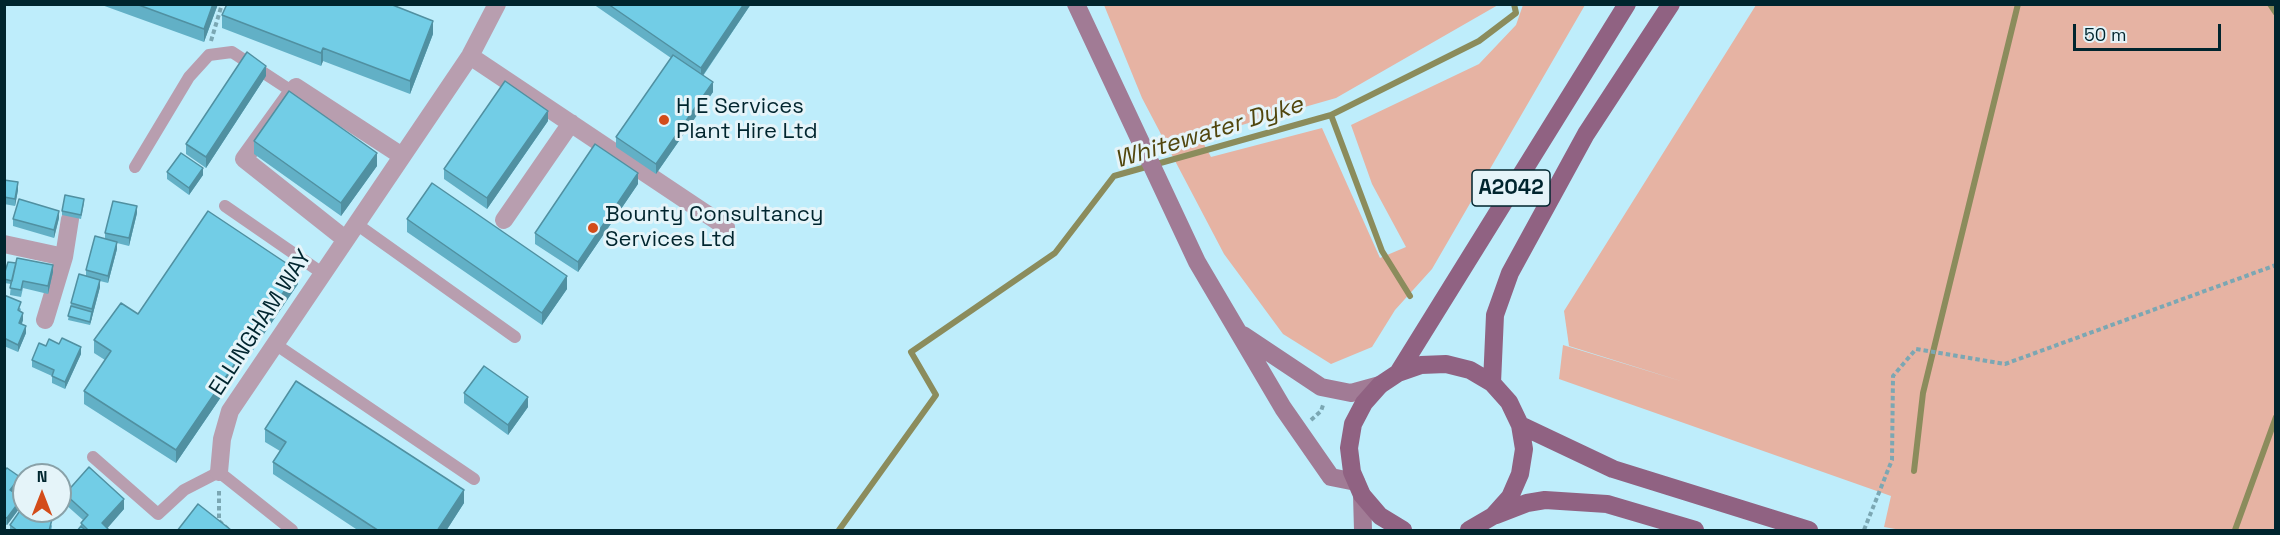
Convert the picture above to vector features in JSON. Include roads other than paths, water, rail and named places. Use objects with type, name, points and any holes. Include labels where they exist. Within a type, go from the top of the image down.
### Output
[{"type":"main road","name":"A2042","points":[[1398,373],[1627,4]]},
{"type":"main road","name":"A2042","points":[[1492,383],[1495,315],[1510,273],[1586,134],[1671,4]]},
{"type":"main road","points":[[1403,531],[1380,516],[1359,488],[1350,448],[1353,424],[1364,403],[1380,385],[1398,373],[1421,365],[1446,364],[1470,370],[1492,383],[1509,402],[1520,425],[1524,449],[1520,474],[1510,497],[1493,516]]},
{"type":"main road","points":[[1520,425],[1613,470],[1809,531]]},
{"type":"main road","points":[[1468,531],[1493,516],[1527,503],[1545,500],[1607,504],[1695,531]]},
{"type":"street","name":"ELLINGHAM WAY","points":[[219,472],[222,439],[230,411],[471,56],[497,4]]},
{"type":"street","points":[[1076,4],[1197,262],[1299,430],[1331,477],[1359,488],[1363,531]]},
{"type":"street","points":[[471,56],[726,227]]},
{"type":"street","points":[[293,92],[296,87],[402,156]]},
{"type":"street","name":"ELLINGHAM WAY","points":[[293,92],[244,159],[345,239]]},
{"type":"street","points":[[504,220],[571,123]]},
{"type":"street","points":[[45,320],[64,257],[70,219]]},
{"type":"street","points":[[4,244],[64,257]]},
{"type":"street","points":[[1239,332],[1313,382],[1327,388],[1351,393],[1380,385]]},
{"type":"lane","points":[[135,167],[189,77],[209,56],[232,52],[293,92]]},
{"type":"lane","points":[[225,206],[322,273]]},
{"type":"lane","points":[[356,223],[515,337]]},
{"type":"lane","points":[[275,345],[474,479]]},
{"type":"lane","points":[[93,457],[158,513],[184,490],[219,472],[292,531]]},
{"type":"waterway","name":"Whitewater Dyke","points":[[839,530],[936,395],[911,352],[1055,253],[1114,176],[1331,115],[1479,41],[1516,13],[1514,4]]},
{"type":"waterway","points":[[1914,471],[1923,393],[2018,4]]},
{"type":"waterway","points":[[2270,4],[2276,13]]},
{"type":"waterway","points":[[1331,115],[1382,251],[1410,296]]},
{"type":"waterway","points":[[2235,530],[2276,417]]},
{"type":"place","name":"H E Services Plant Hire Ltd","points":[[664,120]]},
{"type":"place","name":"Bounty Consultancy Services Ltd","points":[[593,228]]}]
